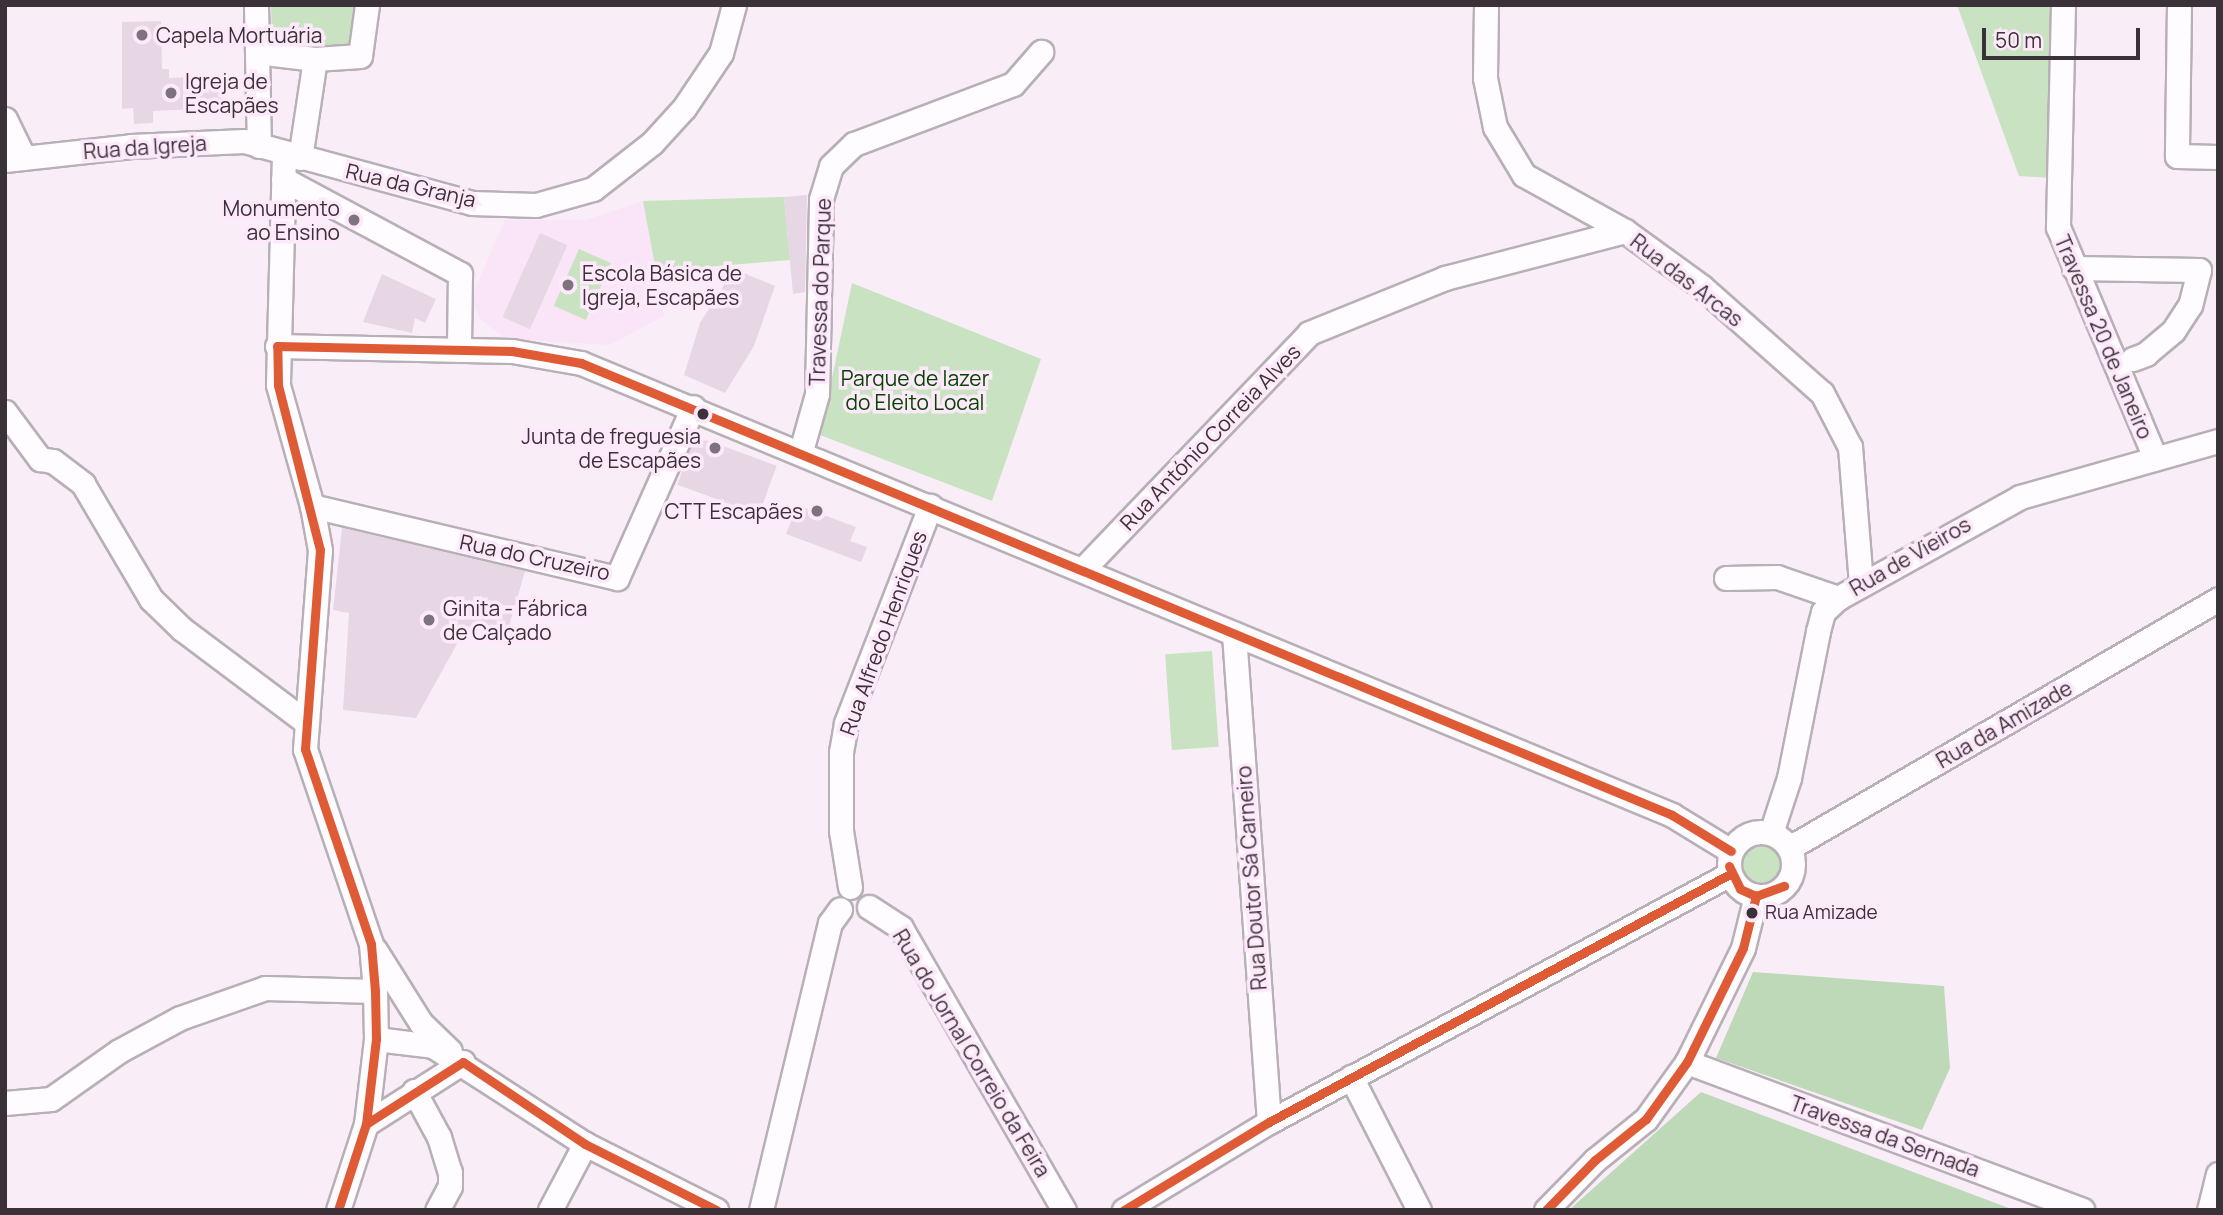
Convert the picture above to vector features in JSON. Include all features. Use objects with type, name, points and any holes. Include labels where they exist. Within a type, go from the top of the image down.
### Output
[{"type":"street","points":[[256,5],[259,146]]},
{"type":"street","points":[[257,52],[315,59],[360,56],[367,5]]},
{"type":"street","name":"Rua da Granja","points":[[292,156],[472,203],[536,205],[593,189],[652,143],[684,108],[722,53],[734,5]]},
{"type":"street","name":"Rua das Arcas","points":[[1486,5],[1485,78],[1496,127],[1524,175],[1625,231],[1702,287],[1822,393],[1850,447],[1861,583]]},
{"type":"street","name":"Travessa 20 de Janeiro","points":[[2063,5],[2058,228],[2155,458]]},
{"type":"street","points":[[2179,5],[2177,156],[2218,157]]},
{"type":"street","name":"Travessa do Parque","points":[[801,451],[817,394],[821,198],[831,166],[853,144],[1013,84],[1041,52]]},
{"type":"street","points":[[315,59],[292,156],[283,179],[277,346],[278,385],[312,506],[320,550],[305,749],[318,796],[346,858],[372,944],[376,1039],[366,1124],[338,1210]]},
{"type":"street","points":[[5,119],[14,158]]},
{"type":"street","name":"Rua da Igreja","points":[[14,158],[231,141],[292,156]]},
{"type":"street","points":[[283,179],[460,274],[459,350]]},
{"type":"street","name":"Rua António Correia Alves","points":[[1084,568],[1309,333],[1445,278],[1625,231]]},
{"type":"street","points":[[2074,268],[2199,270],[2190,305],[2173,331],[2147,354],[2133,359]]},
{"type":"street","points":[[277,346],[512,351],[581,363],[1084,568],[1234,634],[1672,815],[1731,851]]},
{"type":"street","name":"Rua do Cruzeiro","points":[[312,506],[617,578],[694,407]]},
{"type":"street","points":[[5,412],[40,459],[53,461],[83,484],[151,598],[182,629],[307,723]]},
{"type":"street","name":"Rua de Vieiros","points":[[1771,833],[1790,778],[1823,612],[1838,598],[2020,497],[2218,441]]},
{"type":"street","name":"Rua Alfredo Henriques","points":[[850,887],[841,831],[841,752],[846,723],[930,506]]},
{"type":"street","points":[[1726,578],[1777,578],[1838,598]]},
{"type":"street","name":"Rua da Amizade","points":[[1789,848],[2218,599]]},
{"type":"street","name":"Rua Doutor Sá Carneiro","points":[[1234,634],[1269,1122]]},
{"type":"street","points":[[1771,833],[1789,848],[1793,868],[1784,886],[1756,896],[1740,888],[1730,874],[1731,851],[1744,836],[1771,833]]},
{"type":"street","points":[[1124,1210],[1269,1122],[1730,874]]},
{"type":"street","points":[[761,1210],[830,923],[840,909],[841,894],[850,887],[867,892],[869,907],[853,918],[840,909]]},
{"type":"street","points":[[1546,1210],[1595,1160],[1646,1119],[1687,1062],[1743,948],[1756,896]]},
{"type":"street","name":"Rua do Jornal Correio da Feira","points":[[869,907],[901,928],[1064,1210]]},
{"type":"street","points":[[372,944],[421,1023],[463,1062]]},
{"type":"street","points":[[5,1103],[51,1099],[119,1051],[180,1018],[265,988],[375,991]]},
{"type":"street","points":[[376,1039],[433,1046],[463,1062],[585,1144],[716,1210]]},
{"type":"street","points":[[366,1124],[463,1062]]},
{"type":"street","name":"Travessa da Sernada","points":[[1687,1062],[2082,1210]]},
{"type":"street","points":[[1351,1077],[1419,1210]]},
{"type":"street","points":[[414,1091],[439,1137],[450,1172],[450,1186],[437,1210]]},
{"type":"street","points":[[550,1210],[585,1144]]},
{"type":"street","points":[[2209,1210],[2218,1174]]},
{"type":"shaded area","name":"Escola Básica de Igreja, Escapães","points":[[643,201],[664,316],[610,345],[506,339],[480,319],[471,299],[505,220],[585,220]]},
{"type":"green space","points":[[271,5],[359,5],[346,55],[272,46]]},
{"type":"green space","points":[[1957,5],[2056,5],[2050,178],[2019,176]]},
{"type":"green space","points":[[784,197],[790,260],[656,271],[643,201]]},
{"type":"green space","points":[[579,249],[611,263],[586,320],[554,306]]},
{"type":"green space","name":"Parque de lazer do Eleito Local","points":[[852,283],[1041,359],[992,501],[820,435]]},
{"type":"green space","points":[[1212,651],[1219,747],[1172,750],[1165,654]]},
{"type":"green space","points":[[1761,844],[1775,850],[1781,864],[1775,878],[1761,884],[1747,878],[1741,864],[1747,850]]},
{"type":"green space","points":[[1753,972],[1944,986],[1950,1068],[1922,1130],[1716,1058]]},
{"type":"green space","points":[[1701,1092],[2014,1210],[1569,1210]]},
{"type":"building","name":"Igreja de Escapães","points":[[161,21],[162,69],[169,69],[169,78],[221,76],[222,108],[153,111],[153,123],[134,124],[133,108],[122,109],[122,22]]},
{"type":"building","points":[[807,195],[805,292],[793,294],[784,197]]},
{"type":"building","name":"Escola Básica de Igreja, Escapães","points":[[540,233],[567,245],[530,329],[503,317]]},
{"type":"building","points":[[734,269],[775,286],[754,346],[725,393],[684,375],[700,323]]},
{"type":"building","points":[[382,274],[436,299],[425,323],[415,318],[412,333],[363,322]]},
{"type":"building","points":[[695,436],[777,466],[759,515],[677,485]]},
{"type":"building","points":[[797,505],[856,527],[850,541],[867,547],[861,562],[786,534]]},
{"type":"building","name":"Ginita - Fábrica de Calçado","points":[[342,528],[525,571],[506,637],[467,626],[416,718],[343,710],[349,613],[333,610]]},
{"type":"transit line","points":[[338,1210],[366,1124],[376,1039],[375,991],[371,944],[305,749],[320,550],[278,385],[277,346],[512,351],[581,363],[1672,815],[1731,851]]},
{"type":"transit line","points":[[1729,866],[1740,889],[1756,896],[1784,886]]},
{"type":"transit line","points":[[1124,1210],[1269,1122],[1730,874]]},
{"type":"transit line","points":[[1546,1210],[1595,1160],[1646,1119],[1687,1062],[1743,948],[1756,896]]},
{"type":"transit line","points":[[366,1124],[463,1062],[585,1144],[716,1210]]},
{"type":"place","name":"Capela Mortuária","points":[[142,35]]},
{"type":"place","name":"Igreja de Escapães","points":[[171,93]]},
{"type":"place","name":"Monumento ao Ensino","points":[[354,220]]},
{"type":"place","name":"Escola Básica de Igreja, Escapães","points":[[568,285]]},
{"type":"place","name":"Junta de freguesia de Escapães","points":[[715,448]]},
{"type":"place","name":"CTT Escapães","points":[[817,511]]},
{"type":"place","name":"Ginita - Fábrica de Calçado","points":[[429,620]]},
{"type":"place","name":"Rua Amizade","points":[[1752,913]]}]
